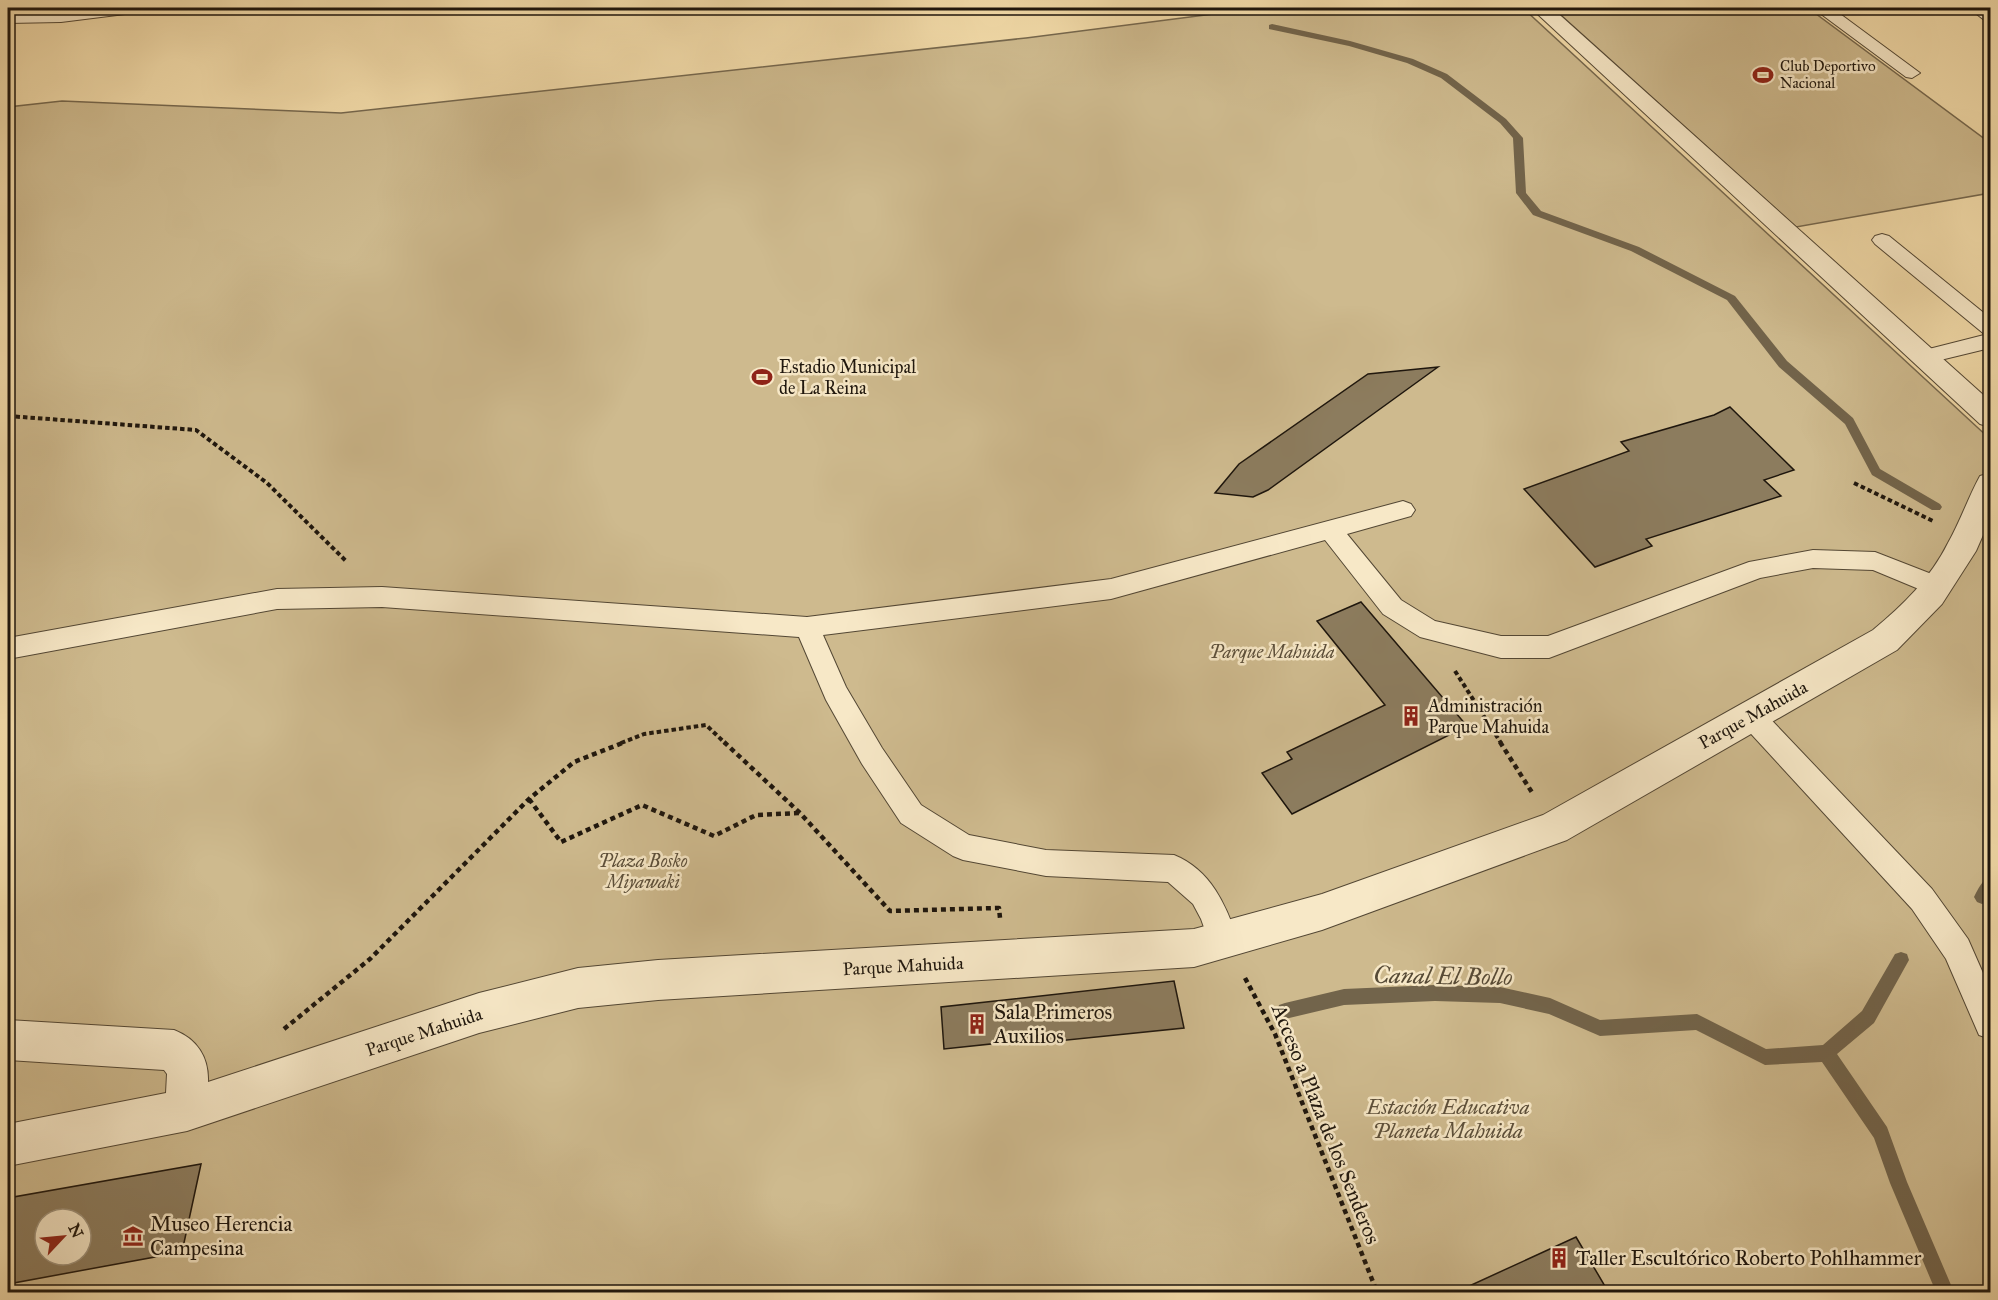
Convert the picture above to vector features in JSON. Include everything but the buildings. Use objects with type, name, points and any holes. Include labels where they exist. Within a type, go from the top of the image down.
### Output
[{"type":"street","points":[[11,14],[62,16],[125,8]]},
{"type":"street","points":[[1541,8],[1990,417]]},
{"type":"street","points":[[1979,8],[1990,15]]},
{"type":"street","name":"Parque Mahuida","points":[[8,1145],[187,1110],[479,1013],[578,988],[658,980],[1194,948],[1322,912],[1554,828],[1885,640],[1914,615],[1938,586],[1966,538],[1990,484]]},
{"type":"street","points":[[8,1040],[174,1050],[188,1068],[187,1110]]},
{"type":"lane","points":[[1823,8],[1912,73]]},
{"type":"lane","points":[[1882,240],[1990,328]]},
{"type":"lane","points":[[1924,357],[1990,340]]},
{"type":"lane","points":[[8,649],[277,599],[382,597],[807,627],[1111,589],[1403,510]]},
{"type":"lane","points":[[1330,530],[1392,607],[1429,630],[1501,647],[1549,647],[1758,569],[1813,559],[1875,561],[1938,586]]},
{"type":"lane","points":[[807,627],[835,692],[872,756],[911,814],[963,847],[1046,863],[1174,869],[1203,894],[1214,913],[1223,940]]},
{"type":"lane","points":[[1751,716],[1922,899],[1957,949],[1990,1024]]},
{"type":"path","points":[[8,416],[196,430],[267,483],[382,597]]},
{"type":"path","points":[[1854,483],[1966,538]]},
{"type":"path","points":[[1429,630],[1554,828]]},
{"type":"path","points":[[278,1034],[370,958],[529,799],[574,762],[644,734],[706,724],[800,813],[890,911],[999,908],[1004,960]]},
{"type":"path","points":[[529,799],[561,842],[642,805],[714,836],[756,815],[800,813]]},
{"type":"path","name":"Acceso a Plaza de los Senderos","points":[[1223,940],[1275,1034],[1377,1293]]},
{"type":"green space","name":"Parque Mahuida","points":[[1260,8],[1523,8],[1990,439],[1990,1292],[8,1292],[8,107],[62,101],[341,113],[1026,38]]},
{"type":"green space","name":"Club Deportivo Nacional","points":[[1553,8],[1808,8],[1990,143],[1990,193],[1796,227]]},
{"type":"waterway","points":[[1272,27],[1350,44],[1410,61],[1444,76],[1503,121],[1518,138],[1521,193],[1537,213],[1635,249],[1731,298],[1783,364],[1849,421],[1876,472],[1936,507]]},
{"type":"waterway","name":"Canal El Bollo","points":[[1982,897],[1990,884]]},
{"type":"waterway","name":"Canal El Bollo","points":[[1826,1053],[1868,1017],[1901,960]]},
{"type":"waterway","name":"Canal El Bollo","points":[[1285,1011],[1344,997],[1435,993],[1500,995],[1550,1006],[1600,1028],[1697,1022],[1765,1057],[1826,1053]]},
{"type":"waterway","points":[[1826,1053],[1881,1133],[1899,1183],[1945,1292]]},
{"type":"place","name":"Club Deportivo Nacional","points":[[1763,75]]},
{"type":"place","name":"Estadio Municipal de La Reina","points":[[762,377]]},
{"type":"place","name":"Administración Parque Mahuida","points":[[1411,716]]},
{"type":"place","name":"Sala Primeros Auxilios","points":[[977,1024]]},
{"type":"place","name":"Museo Herencia Campesina","points":[[133,1236]]},
{"type":"place","name":"Taller Escultórico Roberto Pohlhammer","points":[[1559,1258]]},
{"type":"park label","name":"Plaza Bosko Miyawaki","points":[[643,871]]},
{"type":"park label","name":"Estación Educativa Planeta Mahuida","points":[[1448,1119]]}]
